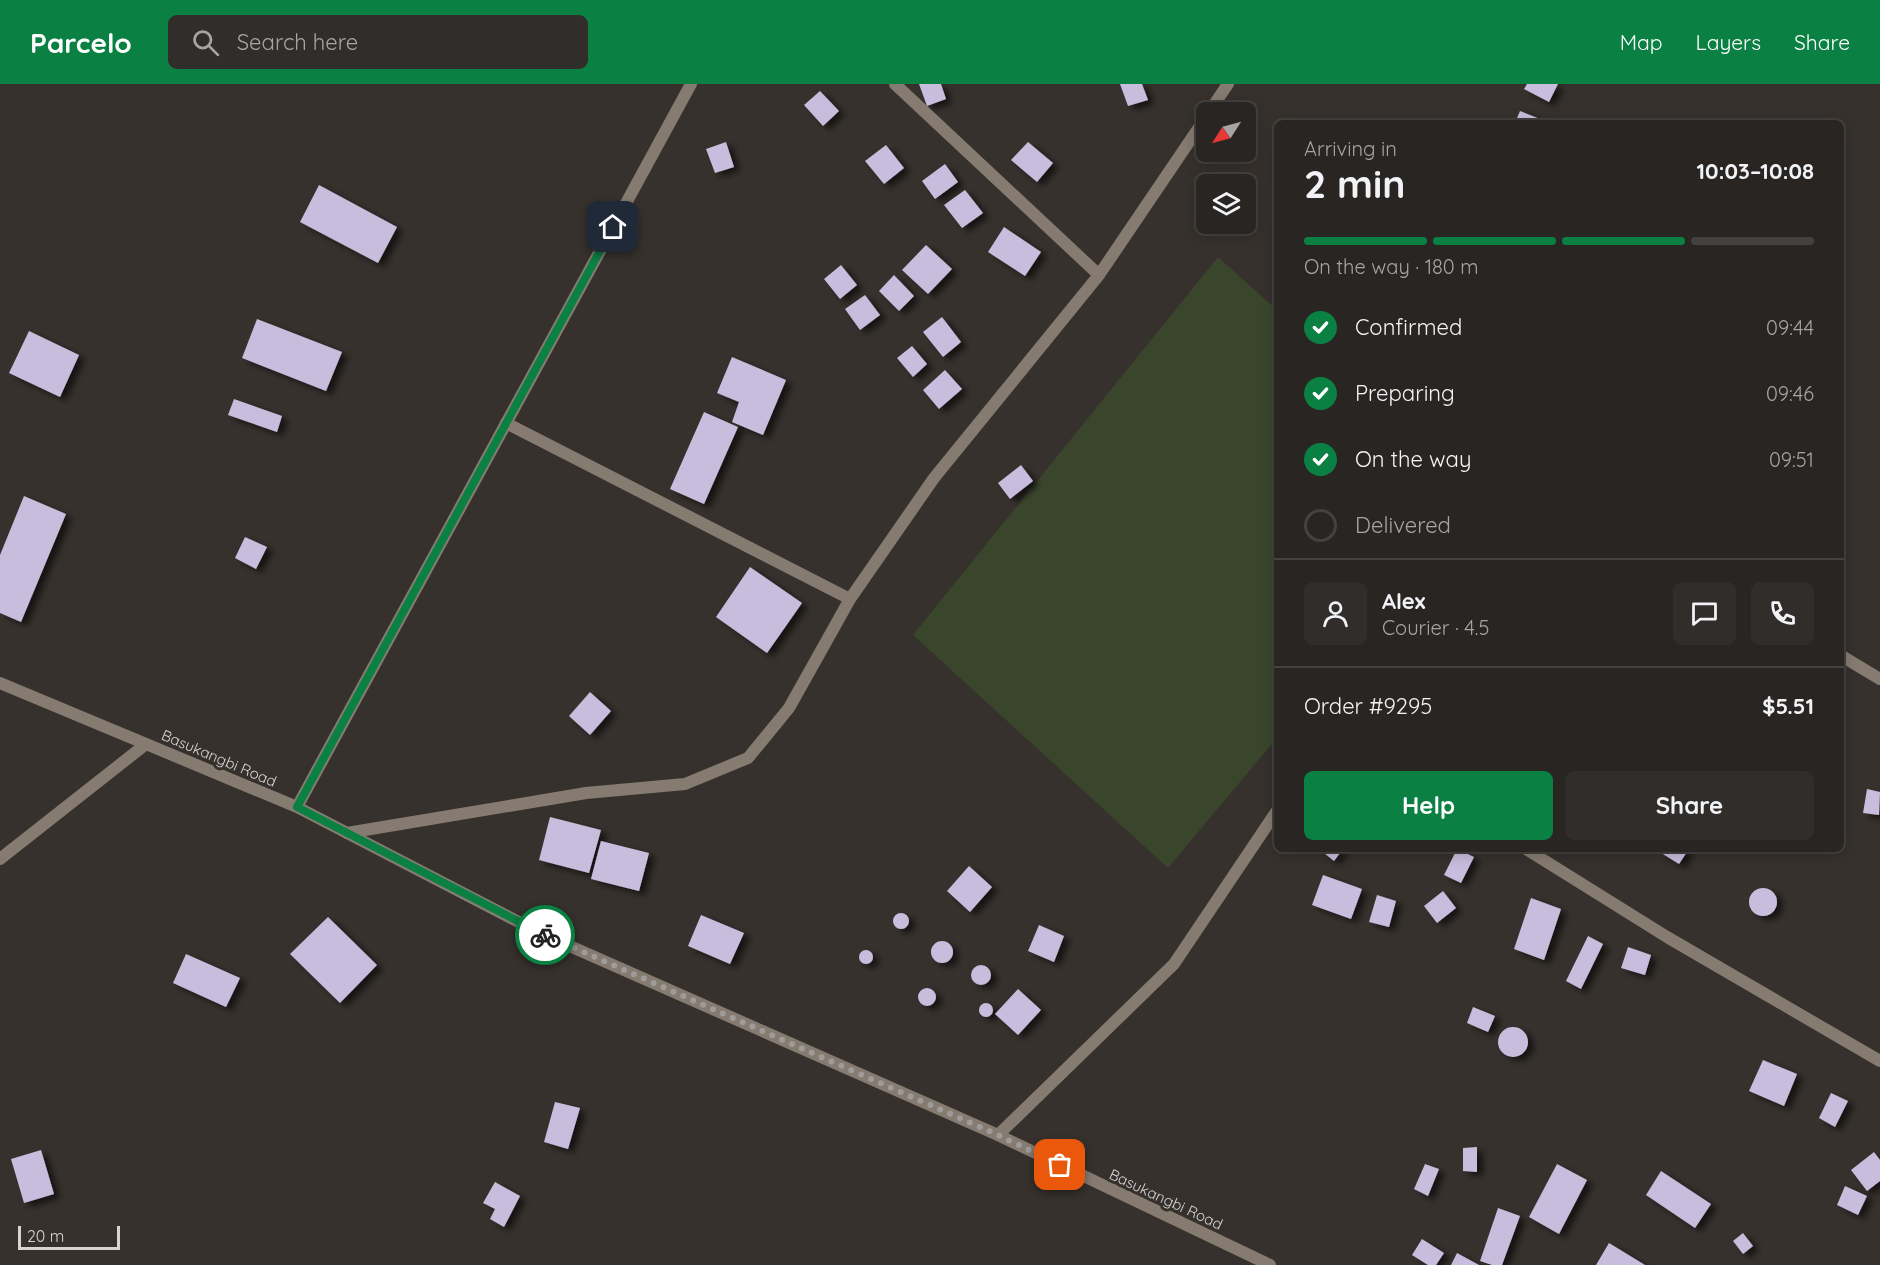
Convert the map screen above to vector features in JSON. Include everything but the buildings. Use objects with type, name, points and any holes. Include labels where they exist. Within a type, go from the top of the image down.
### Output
[{"type":"street","points":[[297,807],[691,84]]},
{"type":"street","points":[[895,84],[1099,276]]},
{"type":"street","points":[[1216,102],[1228,84]]},
{"type":"street","points":[[347,833],[586,793],[685,784],[748,758],[789,708],[850,599],[934,478],[1099,276],[1196,132]]},
{"type":"street","points":[[506,423],[850,599]]},
{"type":"street","points":[[1844,657],[1880,679]]},
{"type":"street","name":"Basukangbi Road","points":[[0,683],[297,807],[538,932],[998,1135],[1270,1265]]},
{"type":"street","points":[[0,859],[146,744]]},
{"type":"street","points":[[998,1135],[1174,964],[1274,815]]},
{"type":"street","points":[[1531,852],[1667,937],[1880,1061]]},
{"type":"green space","points":[[1218,257],[1274,307],[1274,741],[1168,868],[913,635]]},
{"type":"way so far","points":[[545,935],[998,1135],[1060,1165]]},
{"type":"route","points":[[545,935],[297,807],[613,227]]}]
